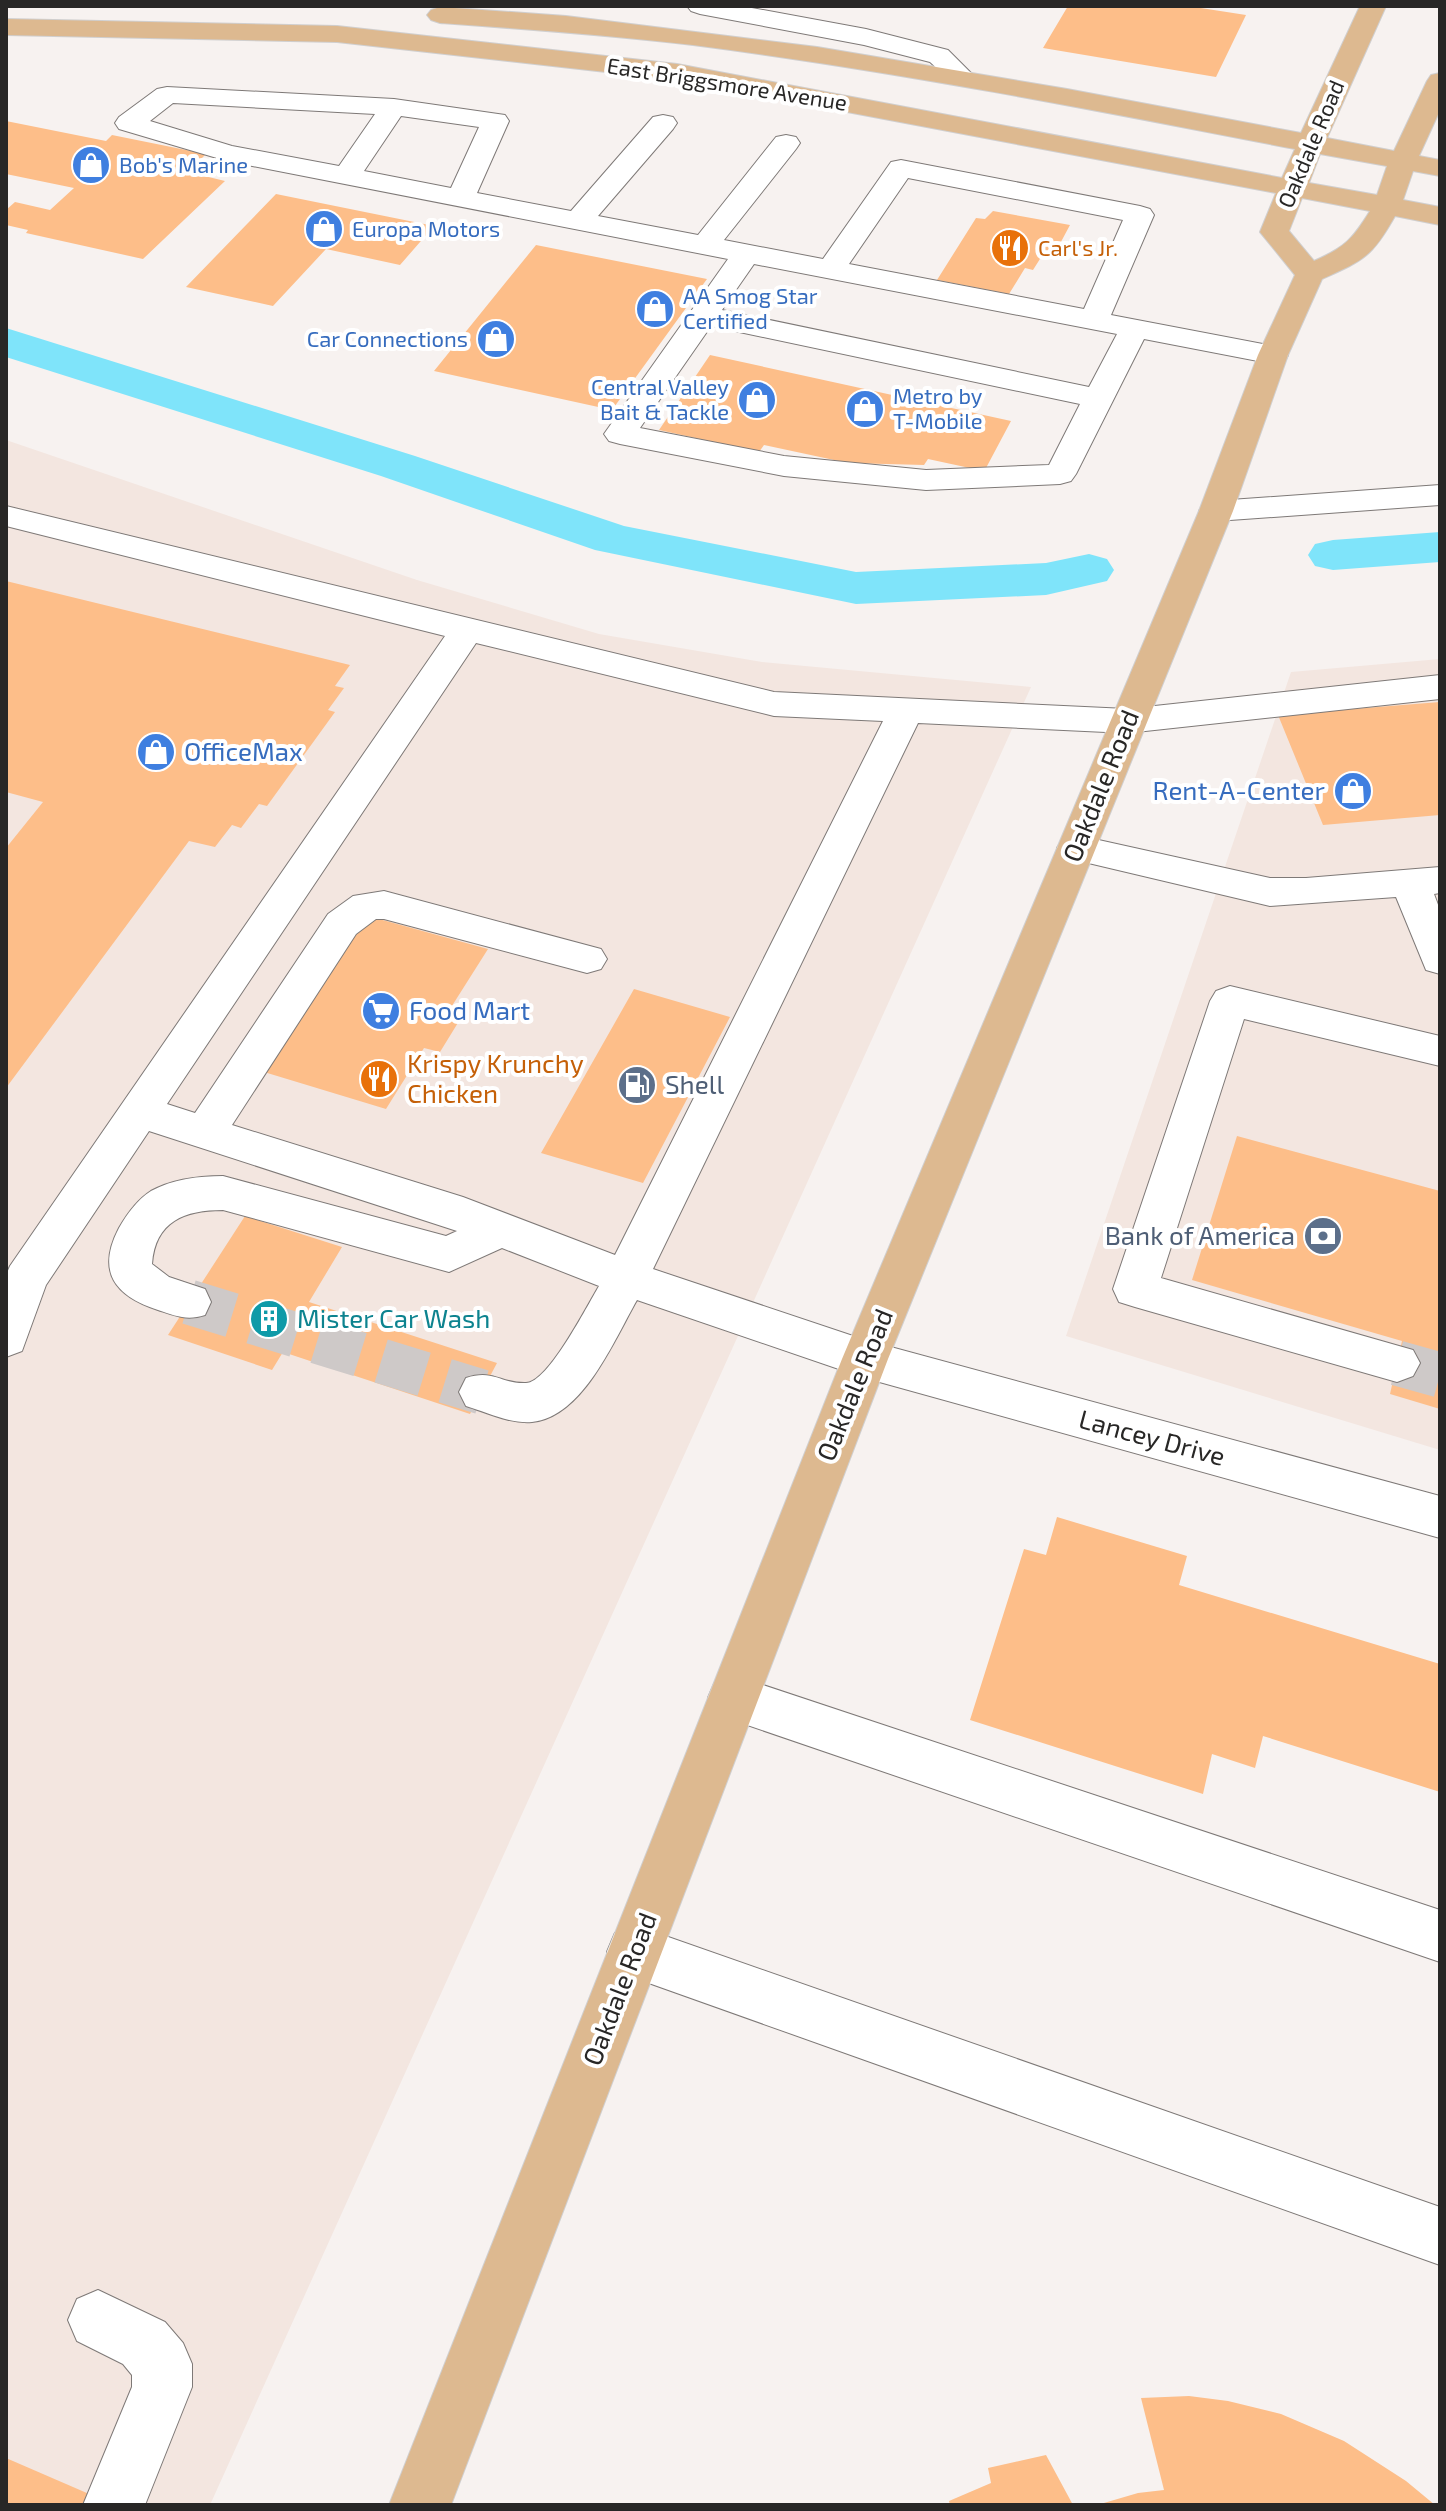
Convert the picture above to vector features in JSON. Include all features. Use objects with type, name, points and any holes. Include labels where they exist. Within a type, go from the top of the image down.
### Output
[{"type":"main road","name":"Oakdale Road","points":[[420,2505],[865,1359],[1216,511],[1273,355],[1310,274],[1274,232],[1373,6]]},
{"type":"main road","points":[[296,8],[357,11]]},
{"type":"main road","name":"East Briggsmore Avenue","points":[[418,14],[710,41],[962,77],[1440,168]]},
{"type":"main road","name":"East Briggsmore Avenue","points":[[6,27],[337,34],[668,71],[1440,216]]},
{"type":"main road","points":[[1310,274],[1353,254],[1362,246],[1387,206],[1403,161],[1440,81]]},
{"type":"street","points":[[700,6],[866,37],[939,56],[962,77]]},
{"type":"street","points":[[460,198],[495,121],[394,107],[167,95],[129,123],[227,153],[578,221],[831,269],[1273,355]]},
{"type":"street","points":[[346,176],[394,107]]},
{"type":"street","points":[[578,221],[663,123]]},
{"type":"street","points":[[705,245],[786,143]]},
{"type":"street","points":[[831,269],[901,168],[1140,215],[1094,320]]},
{"type":"street","points":[[747,253],[620,434],[784,466],[926,480],[1060,474],[1135,328]]},
{"type":"street","points":[[704,315],[1099,399]]},
{"type":"street","points":[[1216,511],[1440,495]]},
{"type":"street","points":[[6,516],[774,704],[1127,721],[1440,687]]},
{"type":"street","points":[[6,1338],[26,1279],[467,630]]},
{"type":"street","points":[[482,1392],[520,1402],[541,1401],[559,1387],[626,1278],[906,711]]},
{"type":"street","points":[[1076,848],[1270,892],[1425,882],[1440,960]]},
{"type":"street","points":[[204,1133],[342,924],[367,906],[384,905],[587,959]]},
{"type":"street","points":[[1397,1363],[1135,1289],[1230,1001],[1440,1051]]},
{"type":"street","name":"Lancey Drive","points":[[140,1112],[448,1209],[626,1278],[865,1359],[1440,1517]]},
{"type":"street","points":[[189,1302],[141,1283],[130,1265],[132,1244],[148,1222],[165,1204],[194,1193],[223,1193],[449,1254],[500,1230]]},
{"type":"street","points":[[733,1698],[1440,1936]]},
{"type":"street","points":[[634,1952],[1440,2236]]},
{"type":"street","points":[[98,2320],[144,2343],[162,2364],[162,2387],[114,2505]]},
{"type":"shaded area","points":[[6,440],[417,580],[599,634],[762,662],[1031,687],[210,2505],[6,2505]]},
{"type":"shaded area","points":[[1440,659],[1440,1450],[1066,1336],[1291,672]]},
{"type":"building","points":[[1068,6],[1188,6],[1246,15],[1216,77],[1043,48]]},
{"type":"building","points":[[6,121],[106,141],[112,135],[206,154],[188,172],[225,181],[143,259],[26,233],[28,230],[6,225],[6,210],[15,202],[50,210],[74,188],[6,174]]},
{"type":"building","points":[[276,194],[434,226],[400,265],[326,249],[273,306],[186,287]]},
{"type":"building","points":[[993,211],[1070,225],[1055,253],[1045,251],[1033,270],[1025,268],[1009,294],[937,280],[976,218],[985,219]]},
{"type":"building","points":[[536,245],[707,279],[612,410],[434,371]]},
{"type":"building","points":[[710,355],[1011,421],[986,468],[979,470],[928,459],[924,465],[848,463],[764,445],[759,452],[659,430]]},
{"type":"building","name":"OfficeMax","points":[[6,581],[350,665],[335,686],[344,688],[328,710],[335,712],[267,806],[259,804],[241,828],[232,825],[215,847],[189,841],[6,1088],[6,848],[43,802],[6,792]]},
{"type":"building","points":[[1440,702],[1440,815],[1323,825],[1278,715]]},
{"type":"building","name":"Food Mart","points":[[368,916],[488,949],[450,1009],[464,1013],[440,1052],[424,1048],[386,1109],[264,1072]]},
{"type":"building","name":"Shell","points":[[634,989],[730,1017],[643,1183],[541,1153]]},
{"type":"building","name":"Bank of America","points":[[1237,1136],[1440,1191],[1440,1409],[1390,1394],[1402,1341],[1192,1280]]},
{"type":"building","name":"Mister Car Wash","points":[[245,1216],[342,1247],[309,1302],[497,1363],[470,1414],[283,1352],[272,1370],[168,1335]]},
{"type":"building","points":[[1057,1517],[1187,1556],[1179,1585],[1440,1664],[1440,1792],[1263,1736],[1255,1768],[1212,1754],[1203,1794],[970,1720],[1024,1549],[1046,1555]]},
{"type":"building","points":[[1189,2396],[1228,2401],[1281,2414],[1344,2441],[1406,2481],[1435,2505],[1097,2505],[1138,2493],[1164,2490],[1141,2398]]},
{"type":"building","points":[[1046,2455],[1073,2505],[950,2505],[949,2501],[991,2483],[988,2468]]},
{"type":"building","points":[[6,2458],[103,2500],[101,2505],[6,2505]]},
{"type":"waterway","points":[[6,342],[398,466],[613,539],[856,588],[1046,579],[1089,570]]},
{"type":"waterway","points":[[1333,555],[1440,547]]},
{"type":"tunnel","points":[[189,1302],[482,1392]]},
{"type":"tunnel","points":[[1397,1363],[1440,1375]]},
{"type":"place","name":"Bob's Marine","points":[[91,165]]},
{"type":"place","name":"Europa Motors","points":[[324,229]]},
{"type":"place","name":"Carl's Jr.","points":[[1010,248]]},
{"type":"place","name":"AA Smog Star Certified","points":[[655,309]]},
{"type":"place","name":"Car Connections","points":[[496,339]]},
{"type":"place","name":"Central Valley Bait & Tackle","points":[[757,400]]},
{"type":"place","name":"Metro by T-Mobile","points":[[865,409]]},
{"type":"place","name":"OfficeMax","points":[[156,752]]},
{"type":"place","name":"Rent-A-Center","points":[[1353,791]]},
{"type":"place","name":"Food Mart","points":[[381,1011]]},
{"type":"place","name":"Krispy Krunchy Chicken","points":[[379,1079]]},
{"type":"place","name":"Shell","points":[[637,1085]]},
{"type":"place","name":"Bank of America","points":[[1323,1236]]},
{"type":"place","name":"Mister Car Wash","points":[[269,1319]]}]
